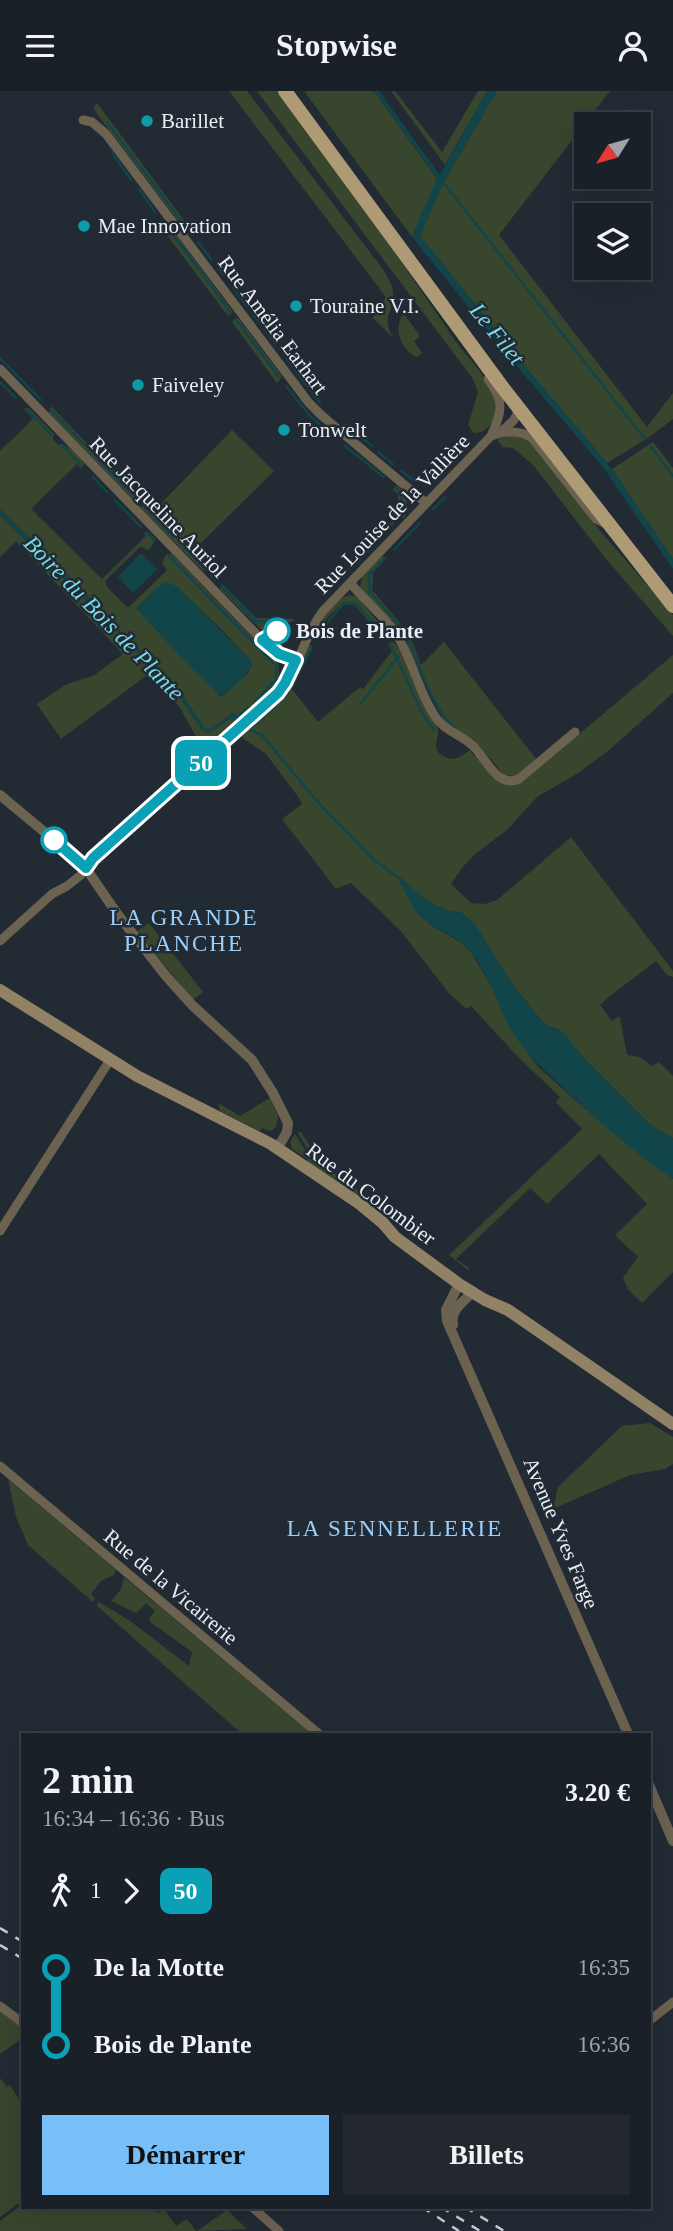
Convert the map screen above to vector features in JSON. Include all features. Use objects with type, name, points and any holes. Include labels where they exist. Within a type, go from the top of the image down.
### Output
[{"type":"main road","points":[[285,91],[519,409],[673,606]]},
{"type":"main road","name":"Rue du Colombier","points":[[0,990],[146,1081],[274,1146],[360,1204],[395,1237],[459,1284],[508,1310],[673,1424]]},
{"type":"street","name":"Rue Amélia Earhart","points":[[83,120],[92,122],[106,134],[315,410],[426,503]]},
{"type":"street","points":[[430,290],[444,319],[498,393],[501,405],[499,417]]},
{"type":"street","name":"Rue Jacqueline Auriol","points":[[0,369],[273,650],[296,660]]},
{"type":"street","points":[[499,417],[519,409]]},
{"type":"street","name":"Rue Louise de la Vallière","points":[[491,436],[501,432],[514,420],[519,409]]},
{"type":"street","name":"Rue Louise de la Vallière","points":[[0,941],[52,894],[67,886],[93,858],[278,693],[318,617],[491,436],[499,417]]},
{"type":"street","name":"Rue Louise de la Vallière","points":[[501,432],[520,432],[532,438],[596,519],[608,524]]},
{"type":"street","points":[[350,583],[395,634],[439,722],[473,745],[501,779],[516,781],[575,732]]},
{"type":"street","points":[[0,795],[86,868],[118,915],[187,1001],[252,1060],[264,1077],[288,1128],[274,1146]]},
{"type":"street","points":[[0,1231],[110,1060]]},
{"type":"street","name":"Avenue Yves Farge","points":[[459,1284],[446,1315],[628,1733]]},
{"type":"street","name":"Avenue Yves Farge","points":[[460,1347],[452,1318],[457,1308],[473,1292]]},
{"type":"street","name":"Rue de la Vicairerie","points":[[0,1466],[318,1733]]},
{"type":"street","points":[[651,1790],[673,1841]]},
{"type":"street","points":[[651,2019],[673,2002]]},
{"type":"street","points":[[0,2006],[21,2022]]},
{"type":"street","points":[[254,2209],[279,2231]]},
{"type":"shaded area","points":[[229,91],[247,91],[382,268],[393,291],[388,324],[393,338],[373,318],[386,297]]},
{"type":"shaded area","points":[[257,91],[278,91],[457,343],[482,374],[495,404],[492,421],[485,430],[474,433],[468,425],[478,392],[473,379]]},
{"type":"shaded area","points":[[304,91],[374,91],[437,179],[412,237]]},
{"type":"shaded area","points":[[391,91],[395,91],[442,152],[478,91],[487,91],[445,165]]},
{"type":"shaded area","points":[[497,91],[610,91],[594,112],[574,112],[574,138],[499,235],[647,427],[673,393],[673,419],[607,463],[420,236],[442,185]]},
{"type":"shaded area","points":[[97,103],[192,231],[187,232],[184,229],[95,111]]},
{"type":"shaded area","points":[[173,231],[233,312],[228,316],[167,235]]},
{"type":"shaded area","points":[[405,315],[420,336],[414,341],[422,353],[417,357],[407,350],[400,339],[399,322]]},
{"type":"shaded area","points":[[236,318],[281,375],[277,383],[232,322]]},
{"type":"shaded area","points":[[51,406],[139,498],[133,500],[49,413]]},
{"type":"shaded area","points":[[29,408],[53,433],[53,439],[58,445],[63,444],[76,453],[84,464],[81,468],[77,464],[31,509],[102,579],[146,536],[144,533],[147,531],[156,539],[150,549],[141,546],[105,581],[107,587],[127,607],[130,606],[167,570],[162,563],[166,555],[172,554],[278,664],[279,679],[275,686],[240,720],[232,713],[213,728],[205,729],[175,684],[0,509],[0,451],[33,419],[24,409]],"holes":[[[178,588],[251,661],[249,672],[221,697],[136,608]]]},
{"type":"shaded area","points":[[232,430],[274,471],[192,552],[207,568],[203,571],[141,506],[144,502],[153,512]]},
{"type":"shaded area","points":[[510,435],[528,439],[602,533],[673,615],[673,636],[606,559],[533,465],[513,448],[503,447],[497,440]]},
{"type":"shaded area","points":[[653,442],[673,468],[673,559],[612,469]]},
{"type":"shaded area","points":[[396,486],[403,491],[406,499],[405,517],[398,519],[353,568],[348,569],[398,516],[398,494],[393,490]]},
{"type":"shaded area","points":[[0,515],[171,685],[202,730],[209,733],[231,718],[238,722],[204,751],[180,708],[168,693],[165,694],[146,676],[61,739],[37,704],[67,684],[93,676],[123,654],[16,541],[0,557]]},
{"type":"shaded area","points":[[382,556],[387,558],[373,572],[372,590],[401,624],[396,628],[360,588],[362,576]]},
{"type":"shaded area","points":[[222,584],[256,618],[294,621],[262,630],[222,591]]},
{"type":"shaded area","points":[[349,595],[358,597],[386,632],[386,636],[383,638],[355,605],[341,605],[327,618],[320,631],[317,629],[330,609]]},
{"type":"shaded area","points":[[411,639],[421,665],[444,642],[537,760],[516,776],[504,775],[473,739],[445,723],[408,648],[407,641]]},
{"type":"shaded area","points":[[393,642],[400,650],[426,710],[437,726],[437,751],[452,759],[470,750],[495,778],[506,785],[521,783],[673,655],[673,693],[608,751],[578,773],[537,797],[507,830],[475,854],[451,884],[471,903],[485,904],[497,900],[571,837],[673,971],[673,977],[667,975],[656,961],[600,1005],[612,1021],[619,1016],[627,1055],[640,1057],[652,1066],[659,1062],[673,1076],[673,1138],[652,1126],[559,1030],[542,1021],[513,985],[473,922],[462,913],[432,904],[404,880],[400,882],[419,915],[470,951],[494,990],[515,1035],[539,1068],[673,1179],[673,1272],[642,1303],[628,1289],[623,1278],[638,1257],[615,1235],[647,1204],[599,1154],[547,1204],[530,1188],[456,1259],[469,1268],[468,1270],[449,1255],[582,1129],[556,1102],[560,1097],[471,1006],[466,1009],[448,992],[400,930],[351,883],[336,889],[282,819],[302,804],[299,798],[266,754],[238,735],[281,695],[308,644],[312,646],[292,689],[318,722],[360,687],[363,689],[392,651],[388,644]]},
{"type":"shaded area","points":[[149,923],[203,992],[193,1000],[137,931]]},
{"type":"shaded area","points":[[270,1098],[278,1116],[276,1127],[271,1131],[262,1128],[260,1131],[220,1111],[218,1103],[240,1116]]},
{"type":"shaded area","points":[[300,1131],[324,1166],[365,1195],[361,1198],[292,1149],[290,1141],[295,1134],[314,1160],[298,1133]]},
{"type":"shaded area","points":[[650,1423],[673,1437],[673,1464],[665,1469],[630,1475],[553,1509],[558,1487],[622,1426]]},
{"type":"shaded area","points":[[8,1479],[116,1570],[114,1575],[101,1581],[91,1594],[95,1599],[93,1602],[28,1545],[16,1517]]},
{"type":"shaded area","points":[[124,1577],[311,1733],[241,1733],[96,1605],[99,1602],[130,1621],[189,1666],[192,1652],[150,1622],[149,1619],[155,1611],[146,1603],[136,1613],[111,1601],[121,1589]]},
{"type":"shaded area","points":[[0,2011],[21,2027],[21,2039],[0,2054]]},
{"type":"shaded area","points":[[0,2078],[7,2087],[10,2085],[19,2099],[21,2098],[21,2201],[0,2217]]},
{"type":"shaded area","points":[[21,2205],[21,2209],[154,2209],[157,2213],[164,2209],[176,2226],[187,2219],[196,2231],[0,2231],[0,2221]]},
{"type":"shaded area","points":[[227,2210],[247,2229],[197,2231]]},
{"type":"water","name":"Le Filet","points":[[374,91],[379,91],[440,175],[487,91],[497,91],[442,185],[420,236],[612,469],[673,559],[673,569],[602,466],[412,237],[437,178]]},
{"type":"water","points":[[0,509],[175,684],[205,728],[213,728],[232,713],[240,720],[238,722],[231,718],[209,733],[202,730],[171,685],[0,515]]},
{"type":"water","points":[[141,553],[157,569],[133,593],[118,577]]},
{"type":"water","points":[[166,582],[178,587],[253,665],[222,697],[190,667],[136,608]]},
{"type":"water","points":[[401,879],[432,904],[462,913],[473,922],[513,985],[542,1021],[564,1033],[583,1057],[637,1112],[652,1126],[673,1138],[673,1179],[620,1139],[534,1059],[515,1036],[483,971],[470,951],[460,941],[418,914],[400,882]]},
{"type":"waterway","points":[[107,122],[188,230]]},
{"type":"waterway","points":[[112,153],[131,180]]},
{"type":"waterway","points":[[443,182],[645,439]]},
{"type":"waterway","points":[[139,189],[155,212]]},
{"type":"waterway","points":[[171,232],[230,312]]},
{"type":"waterway","points":[[198,242],[212,260]]},
{"type":"waterway","points":[[219,269],[224,275]]},
{"type":"waterway","points":[[233,287],[245,304]]},
{"type":"waterway","points":[[253,314],[276,344]]},
{"type":"waterway","points":[[237,321],[279,377]]},
{"type":"waterway","points":[[0,358],[41,400]]},
{"type":"waterway","points":[[287,359],[320,402]]},
{"type":"waterway","points":[[0,382],[16,398]]},
{"type":"waterway","points":[[286,386],[310,416],[333,436]]},
{"type":"waterway","points":[[26,409],[52,436]]},
{"type":"waterway","points":[[50,409],[136,498]]},
{"type":"waterway","points":[[346,425],[372,446]]},
{"type":"waterway","points":[[62,445],[81,465]]},
{"type":"waterway","points":[[345,446],[384,477]]},
{"type":"waterway","points":[[651,447],[673,476]]},
{"type":"waterway","points":[[378,452],[393,464]]},
{"type":"waterway","points":[[401,471],[415,481],[438,480]]},
{"type":"waterway","points":[[93,477],[107,492]]},
{"type":"waterway","points":[[397,489],[401,495],[400,517]]},
{"type":"waterway","points":[[433,509],[445,497]]},
{"type":"waterway","points":[[115,500],[141,527]]},
{"type":"waterway","points":[[143,505],[174,537]]},
{"type":"waterway","points":[[394,550],[420,523]]},
{"type":"waterway","points":[[147,533],[154,540]]},
{"type":"waterway","points":[[184,547],[205,569]]},
{"type":"waterway","points":[[169,556],[276,666],[276,680],[254,702]]},
{"type":"waterway","points":[[370,591],[369,575],[385,559]]},
{"type":"waterway","points":[[222,587],[256,621]]},
{"type":"waterway","points":[[369,593],[399,625]]},
{"type":"waterway","points":[[321,630],[343,604],[356,603],[384,635]]},
{"type":"waterway","points":[[255,623],[275,622]]},
{"type":"waterway","points":[[409,641],[433,699],[454,727]]},
{"type":"waterway","points":[[391,645],[422,713],[434,730]]},
{"type":"waterway","points":[[280,701],[287,694],[312,648]]},
{"type":"waterway","points":[[361,703],[398,657]]},
{"type":"waterway","points":[[250,729],[276,705]]},
{"type":"waterway","points":[[236,718],[248,707]]},
{"type":"waterway","name":"Boire du Bois de Plante","points":[[247,728],[262,735],[315,799],[373,859],[403,881]]},
{"type":"railway","points":[[0,1928],[21,1941]]},
{"type":"railway","points":[[0,1945],[21,1958]]},
{"type":"railway","points":[[425,2209],[459,2231]]},
{"type":"railway","points":[[444,2209],[480,2231]]},
{"type":"railway","points":[[468,2209],[504,2231]]},
{"type":"bus line","name":"50","points":[[54,840],[86,868],[88,862],[278,693],[296,660],[279,654],[262,640],[277,631]]},
{"type":"place","name":"Barillet","points":[[147,121]]},
{"type":"place","name":"Mae Innovation","points":[[84,226]]},
{"type":"place","name":"Touraine V.I.","points":[[296,306]]},
{"type":"place","name":"Faiveley","points":[[138,385]]},
{"type":"place","name":"Tonwelt","points":[[284,430]]},
{"type":"place","name":"Bois de Plante","points":[[277,631]]},
{"type":"district","name":"LA GRANDE PLANCHE","points":[[184,930]]},
{"type":"district","name":"LA SENNELLERIE","points":[[395,1528]]}]
